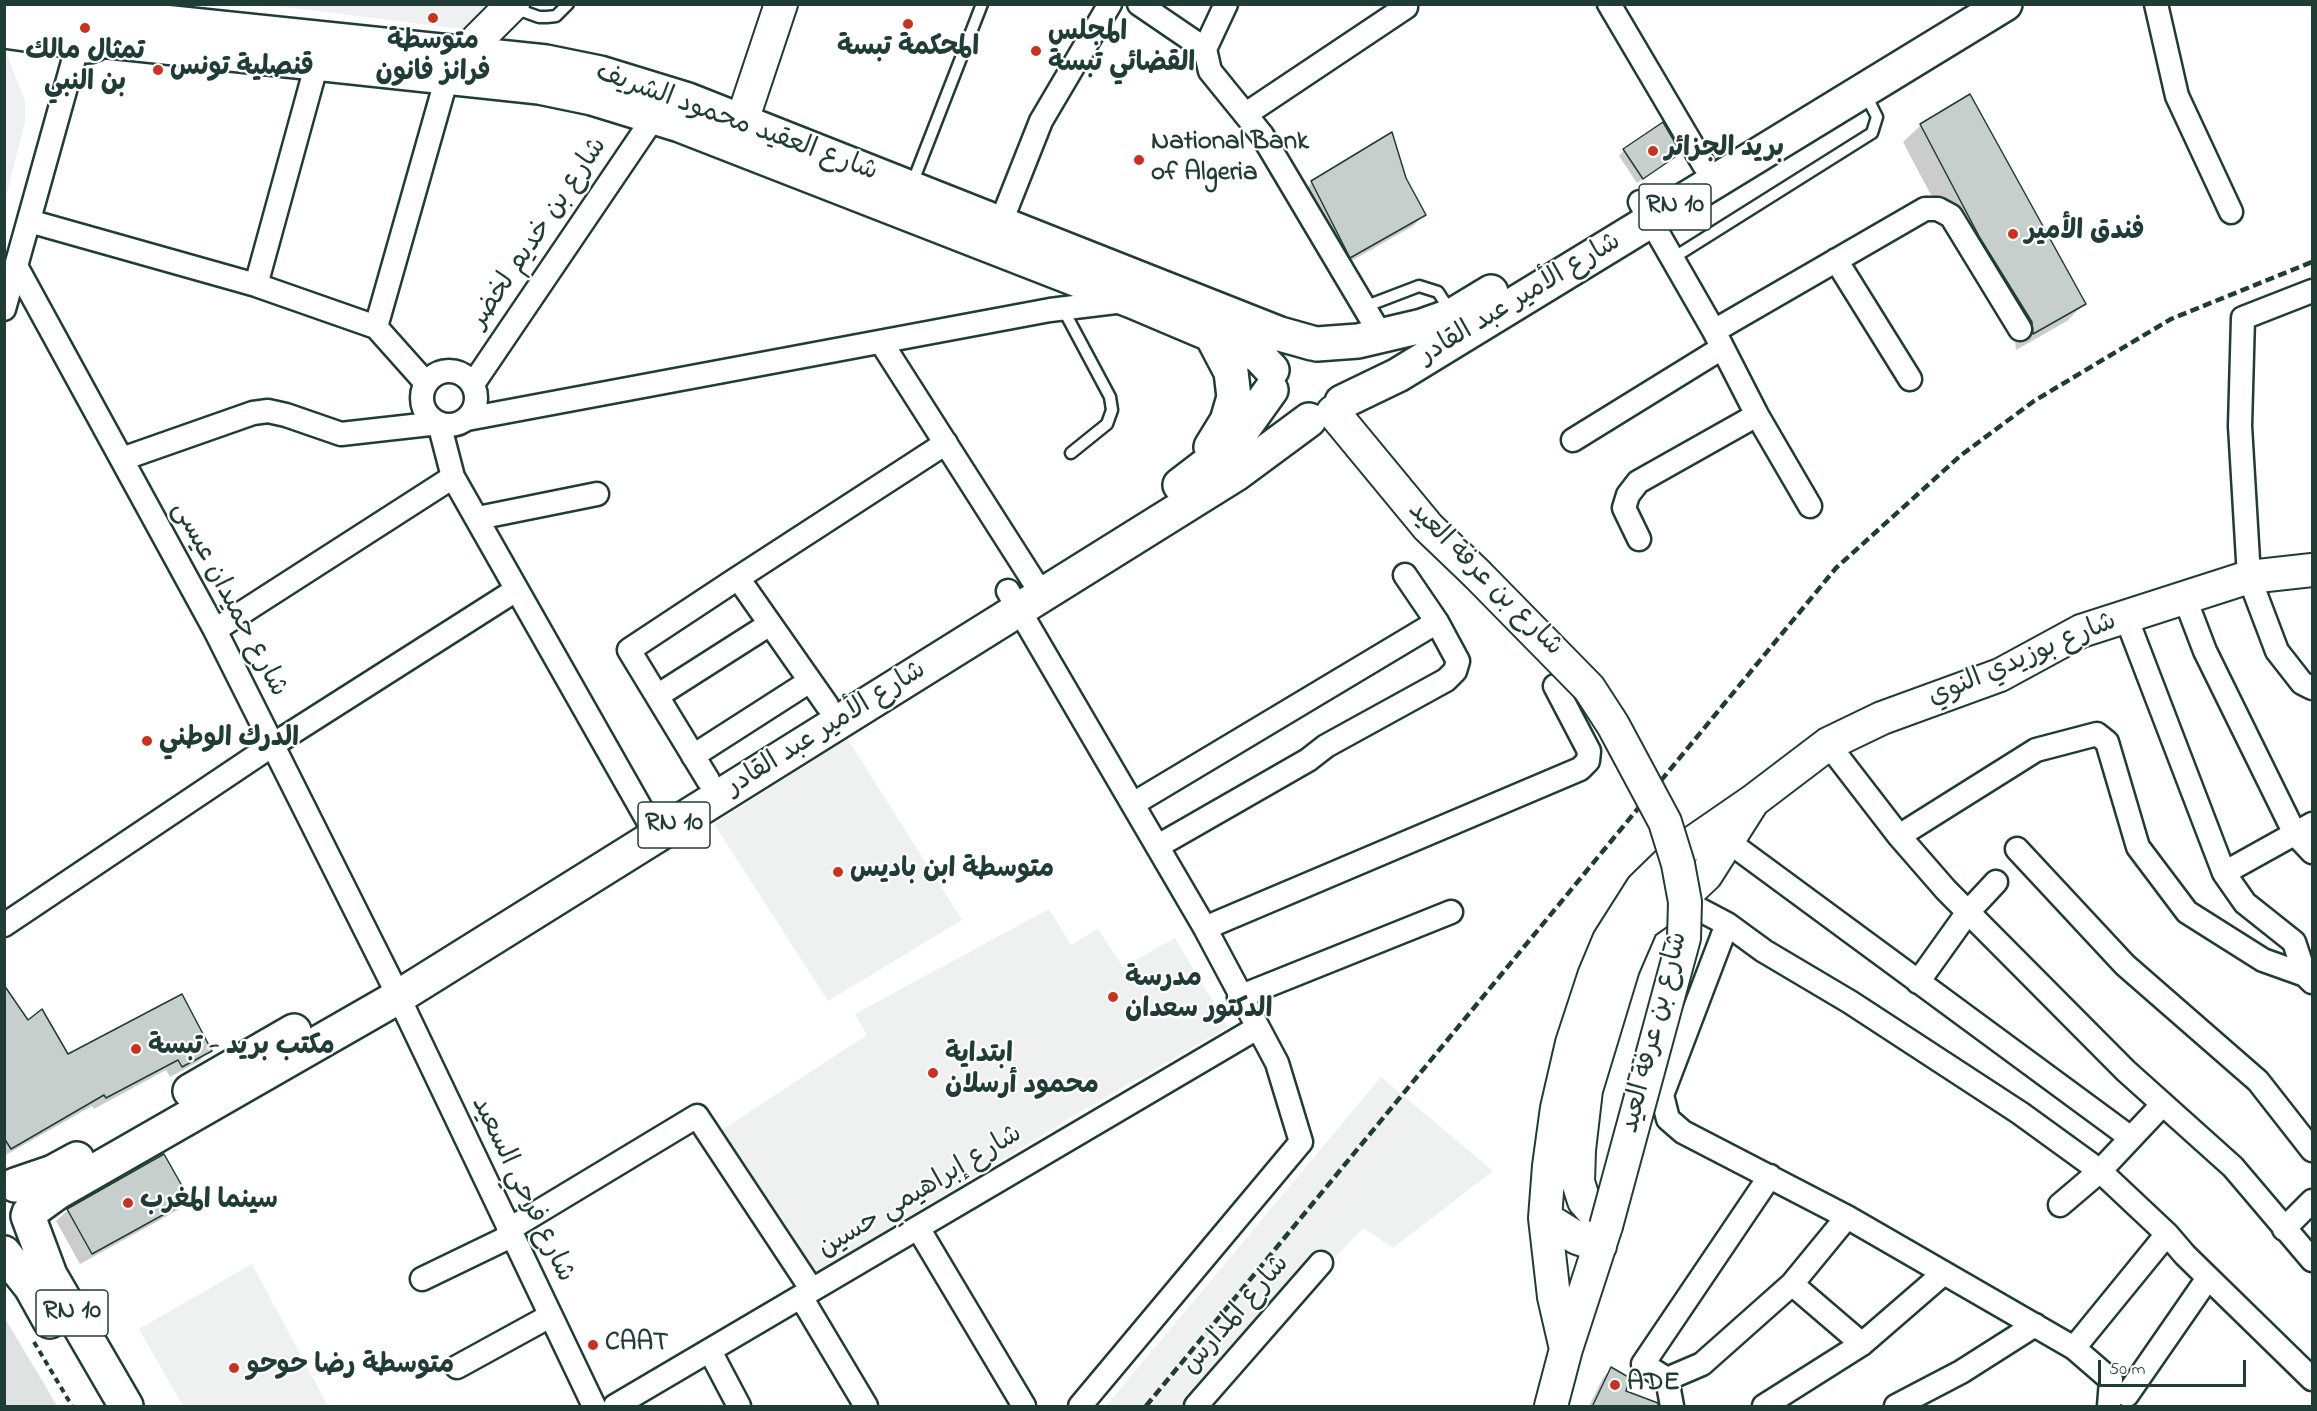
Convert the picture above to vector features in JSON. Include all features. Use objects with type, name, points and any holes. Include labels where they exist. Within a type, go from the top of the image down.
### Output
[{"type":"main road","name":"شارع العقيد محمود الشريف","points":[[4,4],[86,24],[317,63],[458,65],[546,62],[600,73],[688,100],[1280,334],[1314,343]]},
{"type":"main road","name":"شارع الأمير عبد القادر","points":[[4,1237],[19,1231],[15,1192],[58,1192],[394,988],[1026,593],[1236,474],[1328,411],[1398,375],[1646,212],[1704,165],[1965,4]]},
{"type":"main road","name":"شارع الأمير عبد القادر","points":[[1314,343],[1382,337],[1453,315],[1646,212],[1864,91],[2005,4]]},
{"type":"main road","name":"شارع العقيد محمود الشريف","points":[[4,31],[86,24],[458,65],[562,90],[654,117],[1132,301],[1259,356],[1272,380]]},
{"type":"main road","points":[[1191,479],[1227,421],[1234,397],[1231,372],[1211,334]]},
{"type":"main road","points":[[1304,342],[1314,343],[1329,347],[1346,366],[1347,391],[1328,411],[1285,412],[1276,402],[1272,380],[1281,353],[1304,342]]},
{"type":"main road","name":"شارع الأمير عبد القادر","points":[[394,988],[647,819],[700,768],[819,693],[1026,593],[1191,479],[1231,446],[1272,380]]},
{"type":"main road","name":"RN 10","points":[[15,1192],[50,1275],[126,1407]]},
{"type":"main road","name":"RN 10","points":[[4,1252],[31,1287],[101,1407]]},
{"type":"street","points":[[742,121],[782,4]]},
{"type":"street","points":[[1001,222],[1041,121],[1110,4]]},
{"type":"street","points":[[1139,4],[1205,49]]},
{"type":"street","points":[[1226,4],[1205,49],[1210,71],[1246,114],[1285,173],[1382,337]]},
{"type":"street","points":[[1609,4],[1704,165]]},
{"type":"street","points":[[2156,4],[2177,96],[2231,212]]},
{"type":"street","points":[[1246,114],[1405,5]]},
{"type":"street","points":[[376,327],[458,65],[477,40],[512,6]]},
{"type":"street","points":[[4,309],[86,24]]},
{"type":"street","points":[[256,285],[317,63]]},
{"type":"street","name":"شارع بن خديم لخضر","points":[[473,384],[654,117]]},
{"type":"street","points":[[1573,440],[1836,260],[1925,208],[1938,209],[1951,216],[2020,329]]},
{"type":"street","points":[[1646,212],[1718,340],[1757,416],[1810,506]]},
{"type":"street","points":[[28,221],[256,285],[376,327],[426,383]]},
{"type":"street","points":[[1836,260],[1910,379]]},
{"type":"street","name":"شارع حميدان عيسى","points":[[16,266],[215,630],[394,988]]},
{"type":"street","points":[[2313,291],[2243,318],[2240,426],[2249,577],[2277,651],[2302,683],[2313,688]]},
{"type":"street","points":[[122,459],[254,413],[268,411],[286,415],[341,434],[439,423],[453,425],[467,419],[1063,308],[1132,301]]},
{"type":"street","points":[[881,342],[946,443],[1026,593],[1133,804],[1205,928],[1239,997],[1277,1063],[1301,1143],[1080,1407]]},
{"type":"street","points":[[467,419],[472,413],[477,398],[473,384],[467,376],[449,370],[432,376],[422,392],[425,411],[439,423],[453,477],[647,819]]},
{"type":"street","name":"شارع بن عرفة العيد","points":[[1328,411],[1428,527],[1589,688],[1613,725],[1665,822],[1678,864],[1685,902],[1684,938],[1603,1236],[1566,1349],[1551,1407]]},
{"type":"street","points":[[1639,538],[1624,508],[1628,495],[1638,482],[1757,416]]},
{"type":"street","points":[[700,768],[629,650],[946,443]]},
{"type":"street","points":[[215,630],[453,477]]},
{"type":"street","points":[[478,518],[597,494]]},
{"type":"street","name":"شارع بوزيدي النوي","points":[[1566,1349],[1554,1297],[1545,1218],[1554,1131],[1572,1043],[1594,976],[1609,940],[1642,888],[1679,852],[1753,801],[1828,744],[1882,718],[2000,675],[2081,631],[2184,596],[2249,577],[2313,570]]},
{"type":"street","points":[[1158,846],[1308,760],[1326,746],[1446,680],[1455,671],[1458,661],[1437,622],[1405,575]]},
{"type":"street","points":[[738,578],[819,693]]},
{"type":"street","points":[[4,925],[272,746],[516,590]]},
{"type":"street","points":[[2184,596],[2205,651],[2304,829],[2313,852]]},
{"type":"street","points":[[2126,617],[2224,873],[2245,903],[2294,942],[2309,979]]},
{"type":"street","points":[[1133,804],[1437,622]]},
{"type":"street","points":[[657,696],[770,624]]},
{"type":"street","points":[[1205,928],[1580,769],[1588,761],[1589,751],[1555,686]]},
{"type":"street","points":[[1899,836],[2036,750],[2097,734],[2107,742],[2138,847],[2187,912],[2263,960],[2309,979]]},
{"type":"street","points":[[1828,744],[1899,836],[1968,912],[2126,1071],[2233,1167],[2313,1260]]},
{"type":"street","name":"شارع بوزيدي النوي","points":[[1603,1236],[1584,1201],[1578,1182],[1579,1150],[1586,1090],[1633,940],[1642,924],[1706,875],[1753,801]]},
{"type":"street","points":[[2224,873],[2304,829]]},
{"type":"street","points":[[1729,842],[2131,1138]]},
{"type":"street","points":[[2017,849],[2125,965],[2258,1081],[2313,1150]]},
{"type":"street","points":[[1918,982],[1968,912],[1996,882]]},
{"type":"street","points":[[1642,888],[1678,898],[1727,924],[1764,951],[1850,1002],[2020,1113],[2100,1171],[2313,1379]]},
{"type":"street","points":[[1239,997],[1450,912]]},
{"type":"street","points":[[1727,924],[1662,1095],[1668,1119],[1683,1132],[1848,1217],[2074,1348],[2123,1397],[2208,1278]]},
{"type":"street","name":"شارع فرحي السعيد","points":[[394,988],[594,1407]]},
{"type":"street","name":"شارع إبراهيمي حسين","points":[[615,1407],[1257,1028]]},
{"type":"street","points":[[2060,1205],[2100,1171],[2163,1104]]},
{"type":"street","points":[[422,1279],[509,1233],[697,1116],[807,1294],[866,1407]]},
{"type":"street","points":[[1672,1407],[1667,1379],[1643,1364],[1770,1176]]},
{"type":"street","points":[[2284,1229],[2313,1201]]},
{"type":"street","points":[[1667,1379],[1702,1364],[1792,1284],[1848,1217]]},
{"type":"street","points":[[1545,1218],[1577,1238],[1603,1236]]},
{"type":"street","points":[[918,1228],[1024,1407]]},
{"type":"street","points":[[2074,1348],[2167,1234]]},
{"type":"street","name":"شارع المدارس","points":[[1196,1407],[1321,1263]]},
{"type":"street","points":[[1764,1407],[1862,1344],[1944,1273]]},
{"type":"street","points":[[1792,1284],[1862,1344]]},
{"type":"street","points":[[457,1367],[550,1316]]},
{"type":"street","points":[[1896,1407],[1961,1372],[2035,1325]]},
{"type":"street","points":[[710,1351],[739,1407]]},
{"type":"lane","points":[[512,6],[539,17],[547,17],[556,16],[568,4]]},
{"type":"lane","points":[[911,187],[982,4]]},
{"type":"lane","points":[[1672,258],[1872,133],[1877,117],[1864,91]]},
{"type":"lane","points":[[1364,307],[1419,286],[1438,291],[1453,315]]},
{"type":"lane","points":[[1063,308],[1110,397],[1112,410],[1107,424],[1071,453]]},
{"type":"path","points":[[32,1339],[72,1407]]},
{"type":"shaded area","name":"متوسطة فرانز فانون","points":[[270,5],[504,5],[478,31]]},
{"type":"shaded area","points":[[5,50],[25,101],[25,122],[5,201]]},
{"type":"shaded area","name":"متوسطة ابن باديس","points":[[847,738],[962,920],[828,1001],[714,824]]},
{"type":"shaded area","name":"ابتداية محمود أرسلان","points":[[1049,909],[1071,945],[1098,929],[1123,967],[1175,938],[1228,1027],[1080,1112],[814,1275],[720,1131],[867,1035],[855,1014]]},
{"type":"shaded area","points":[[1381,1077],[1493,1171],[1393,1248],[1363,1228],[1196,1406],[1106,1406]]},
{"type":"shaded area","name":"متوسطة رضا حوحو","points":[[252,1264],[328,1406],[183,1406],[139,1329]]},
{"type":"shaded area","points":[[4,1317],[43,1382],[57,1406],[6,1406]]},
{"type":"building","name":"فندق الأمير","points":[[1970,94],[2086,304],[2033,334],[2032,322],[1980,238],[1920,124]]},
{"type":"building","name":"بريد الجزائر","points":[[1663,122],[1681,153],[1643,179],[1623,149]]},
{"type":"building","points":[[1392,132],[1406,178],[1426,215],[1350,258],[1311,181]]},
{"type":"building","points":[[4,985],[28,1020],[42,1009],[68,1054],[182,994],[212,1051],[182,1067],[178,1060],[106,1098],[104,1095],[11,1149],[4,1138]]},
{"type":"building","name":"سينما المغرب","points":[[164,1154],[190,1200],[92,1254],[67,1209]]},
{"type":"building","name":"ADE","points":[[1611,1367],[1630,1378],[1626,1391],[1658,1403],[1658,1407],[1592,1407]]},
{"type":"railway","points":[[1146,1406],[1836,568],[1960,456],[2034,401],[2171,319],[2312,262]]},
{"type":"place","name":"متوسطة فرانز فانون","points":[[433,18]]},
{"type":"place","name":"المحكمة تبسة","points":[[908,24]]},
{"type":"place","name":"تمثال مالك بن النبي","points":[[85,28]]},
{"type":"place","name":"المجلس القضائي تبسة","points":[[1036,51]]},
{"type":"place","name":"قنصلية تونس","points":[[158,70]]},
{"type":"place","name":"بريد الجزائر","points":[[1653,151]]},
{"type":"place","name":"National Bank of Algeria","points":[[1139,160]]},
{"type":"place","name":"فندق الأمير","points":[[2013,234]]},
{"type":"place","name":"الدرك الوطني","points":[[147,741]]},
{"type":"place","name":"متوسطة ابن باديس","points":[[838,872]]},
{"type":"place","name":"مدرسة الدكتور سعدان","points":[[1113,997]]},
{"type":"place","name":"مكتب بريد - تبسة","points":[[136,1049]]},
{"type":"place","name":"ابتداية محمود أرسلان","points":[[933,1073]]},
{"type":"place","name":"سينما المغرب","points":[[128,1203]]},
{"type":"place","name":"CAAT","points":[[593,1345]]},
{"type":"place","name":"متوسطة رضا حوحو","points":[[234,1368]]},
{"type":"place","name":"ADE","points":[[1615,1385]]}]
